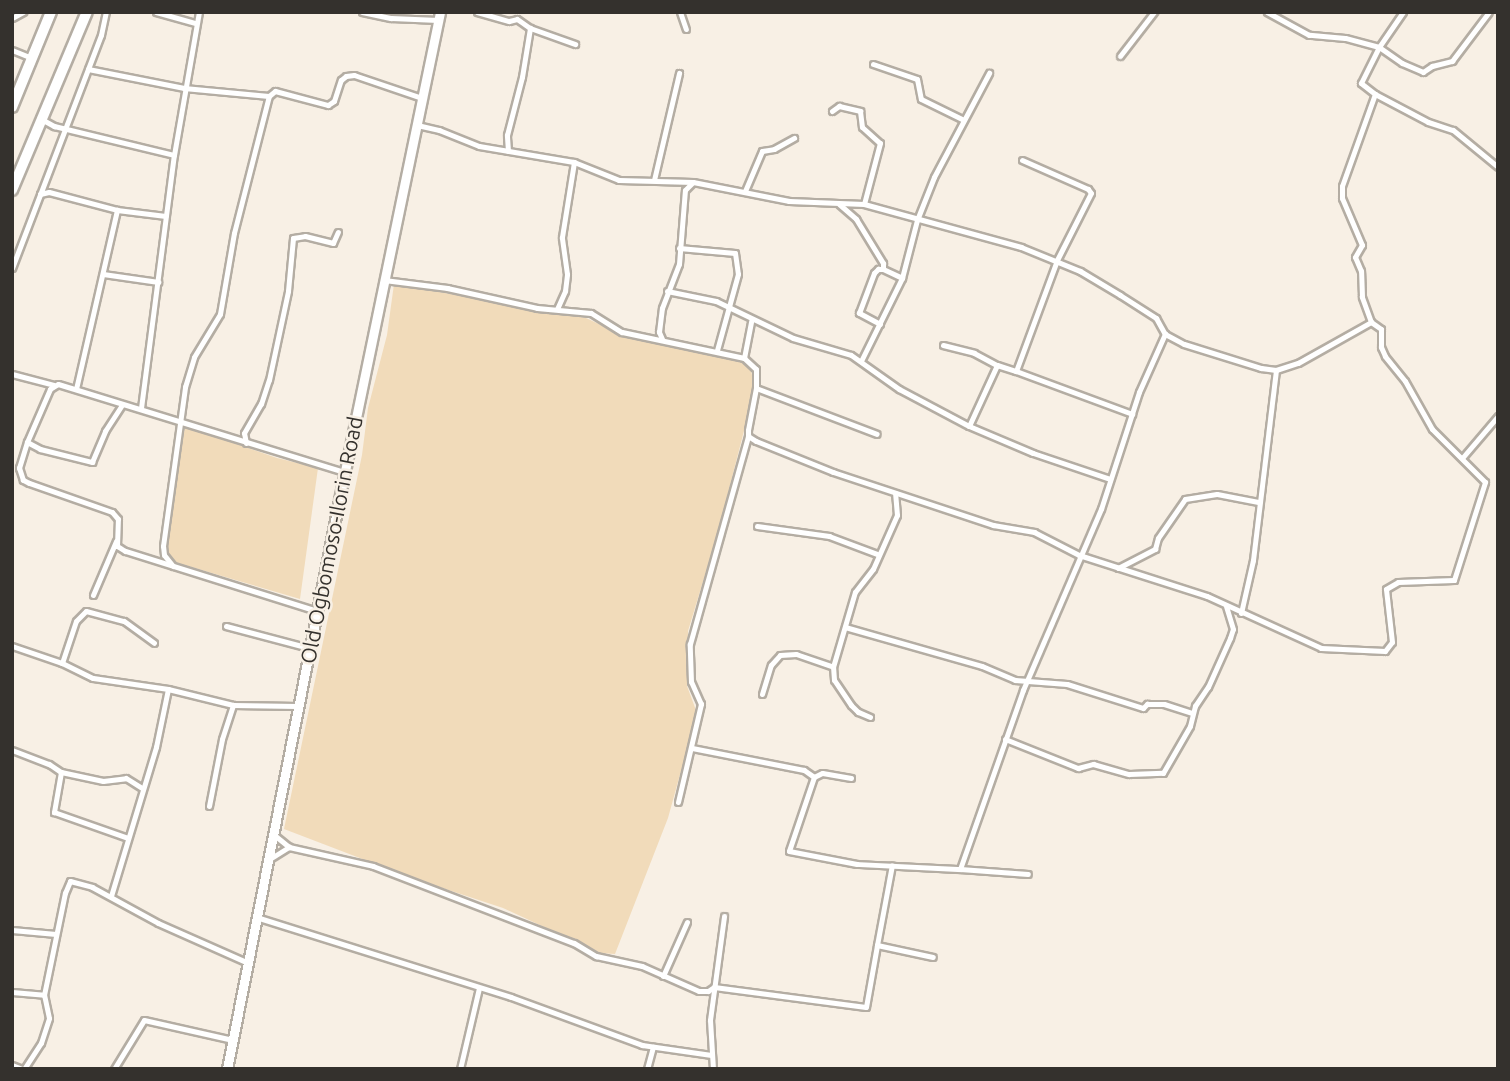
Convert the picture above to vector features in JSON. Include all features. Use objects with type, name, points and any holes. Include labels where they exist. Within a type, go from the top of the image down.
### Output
[{"type":"highway","points":[[12,107],[51,12]]},
{"type":"highway","points":[[12,190],[87,12]]},
{"type":"highway","name":"Old Ogbomoso-Ilorin Road","points":[[229,1068],[246,962],[297,706],[439,16]]},
{"type":"street","points":[[12,19],[23,12]]},
{"type":"street","points":[[12,268],[88,69],[106,12]]},
{"type":"street","points":[[156,12],[195,23]]},
{"type":"street","points":[[141,408],[174,155],[199,12]]},
{"type":"street","points":[[362,12],[391,18],[439,16]]},
{"type":"street","points":[[477,12],[509,21],[518,16],[530,28],[575,44]]},
{"type":"street","points":[[680,12],[686,29]]},
{"type":"street","points":[[1120,56],[1154,12]]},
{"type":"street","points":[[1403,12],[1379,47],[1361,83],[1375,94],[1428,122],[1453,130],[1498,167]]},
{"type":"street","points":[[1272,14],[1309,35],[1345,38],[1379,47],[1402,63],[1423,72],[1432,66],[1452,61],[1489,12]]},
{"type":"street","points":[[508,150],[507,135],[522,78],[530,28]]},
{"type":"street","points":[[12,50],[32,58]]},
{"type":"street","points":[[873,64],[917,79],[921,99],[962,120]]},
{"type":"street","points":[[88,69],[184,88],[269,96]]},
{"type":"street","points":[[861,361],[902,278],[916,220],[962,120],[989,73]]},
{"type":"street","points":[[654,180],[679,74]]},
{"type":"street","points":[[173,566],[167,561],[163,546],[185,387],[194,357],[220,314],[234,233],[269,96],[275,91],[328,105],[334,102],[341,80],[354,75],[423,98]]},
{"type":"street","points":[[748,436],[833,472],[993,525],[1034,533],[1079,555],[1207,596],[1321,648],[1389,649],[1392,642],[1384,599],[1388,586],[1433,579],[1447,582],[1457,576],[1485,484],[1482,475],[1432,429],[1405,380],[1385,356],[1381,347],[1381,328],[1371,322],[1362,297],[1361,271],[1355,257],[1362,245],[1342,198],[1342,186],[1375,94]]},
{"type":"street","points":[[832,111],[839,106],[860,111],[862,127],[880,143],[864,204]]},
{"type":"street","points":[[42,119],[65,128],[174,155]]},
{"type":"street","points":[[417,125],[439,130],[474,145],[574,162],[619,180],[693,182],[789,201],[864,204],[1021,247],[1057,260],[1149,313],[1165,334],[1184,344],[1276,370],[1298,363],[1371,322]]},
{"type":"street","points":[[745,191],[762,151],[794,138]]},
{"type":"street","points":[[1016,371],[1057,260],[1091,192],[1022,160]]},
{"type":"street","points":[[557,309],[565,291],[567,274],[561,247],[574,162]]},
{"type":"street","points":[[662,339],[660,324],[667,290],[679,264],[685,190],[693,182]]},
{"type":"street","points":[[44,183],[49,191]]},
{"type":"street","points":[[40,194],[49,191],[117,210],[166,216]]},
{"type":"street","points":[[839,204],[856,219],[883,263],[883,269]]},
{"type":"street","points":[[76,389],[117,210]]},
{"type":"street","points":[[246,443],[244,433],[261,404],[269,380],[288,291],[293,237],[305,236],[333,243],[338,232]]},
{"type":"street","points":[[679,247],[735,253],[738,274],[717,350]]},
{"type":"street","points":[[880,324],[859,313],[874,273],[883,269],[902,278]]},
{"type":"street","points":[[103,274],[158,282]]},
{"type":"street","points":[[384,279],[447,288],[537,308],[591,313],[622,332],[717,350],[744,358],[756,369],[756,388],[748,436],[690,644],[691,682],[701,704],[678,802]]},
{"type":"street","points":[[667,290],[728,306],[741,311],[751,321],[793,338],[840,351],[861,361],[899,389],[969,426],[1033,453],[1110,479]]},
{"type":"street","points":[[744,358],[751,321]]},
{"type":"street","points":[[960,869],[1027,679],[1101,509],[1132,414],[1165,334]]},
{"type":"street","points":[[943,345],[974,354],[997,365],[1132,414]]},
{"type":"street","points":[[969,426],[997,365]]},
{"type":"street","points":[[1241,613],[1249,584],[1276,370]]},
{"type":"street","points":[[12,374],[141,408],[344,472]]},
{"type":"street","points":[[54,385],[27,442],[19,468],[23,480],[112,512],[118,519],[116,541],[93,595]]},
{"type":"street","points":[[756,388],[877,434]]},
{"type":"street","points":[[27,442],[40,449],[92,462],[105,431],[122,405]]},
{"type":"street","points":[[1463,457],[1498,416]]},
{"type":"street","points":[[870,717],[858,712],[851,705],[834,680],[833,667],[855,592],[873,569],[877,554],[897,516],[895,493]]},
{"type":"street","points":[[1118,568],[1155,549],[1158,538],[1185,499],[1217,494],[1258,502]]},
{"type":"street","points":[[757,526],[829,536],[877,554]]},
{"type":"street","points":[[116,541],[117,546],[125,551],[163,566],[173,566],[317,611]]},
{"type":"street","points":[[1005,739],[1078,768],[1097,764],[1129,774],[1163,773],[1185,734],[1192,713],[1230,638],[1233,629],[1226,606]]},
{"type":"street","points":[[62,663],[76,621],[86,611],[124,621],[154,643]]},
{"type":"street","points":[[226,626],[309,648]]},
{"type":"street","points":[[845,627],[982,666],[1015,680],[1076,685],[1143,709],[1147,704],[1164,704],[1192,713]]},
{"type":"street","points":[[12,646],[62,663],[93,678],[168,689],[233,705],[297,706]]},
{"type":"street","points":[[762,694],[771,665],[780,655],[796,654],[833,667]]},
{"type":"street","points":[[111,896],[156,747],[168,689]]},
{"type":"street","points":[[209,806],[222,739],[233,705]]},
{"type":"street","points":[[692,748],[804,770],[814,777]]},
{"type":"street","points":[[12,750],[50,764],[61,772],[103,781],[126,778],[142,788]]},
{"type":"street","points":[[61,772],[54,811],[128,838]]},
{"type":"street","points":[[851,778],[822,773],[814,777],[789,851],[858,864],[1028,874]]},
{"type":"street","points":[[273,834],[289,847],[373,866],[574,943],[596,956],[642,966],[699,991],[708,991],[714,987],[866,1007],[892,865]]},
{"type":"street","points":[[267,861],[289,847]]},
{"type":"street","points":[[12,1065],[23,1069],[41,1043],[49,1018],[44,995],[66,886],[71,881],[111,896],[158,923],[246,962]]},
{"type":"street","points":[[713,1069],[709,1020],[723,916]]},
{"type":"street","points":[[256,917],[480,988],[653,1047],[711,1055]]},
{"type":"street","points":[[663,976],[688,922]]},
{"type":"street","points":[[12,930],[56,934]]},
{"type":"street","points":[[877,945],[933,957]]},
{"type":"street","points":[[460,1069],[480,988]]},
{"type":"street","points":[[12,992],[44,995]]},
{"type":"street","points":[[114,1069],[144,1020],[233,1040]]},
{"type":"street","points":[[647,1069],[653,1047]]},
{"type":"shaded area","points":[[394,284],[586,318],[618,333],[713,352],[745,362],[751,370],[754,385],[746,423],[718,532],[688,631],[687,686],[697,713],[668,818],[615,954],[600,953],[503,908],[412,878],[284,829],[362,455],[368,408],[387,335]]},
{"type":"shaded area","points":[[185,426],[277,458],[318,468],[300,599],[171,561],[167,552],[167,541]]}]
